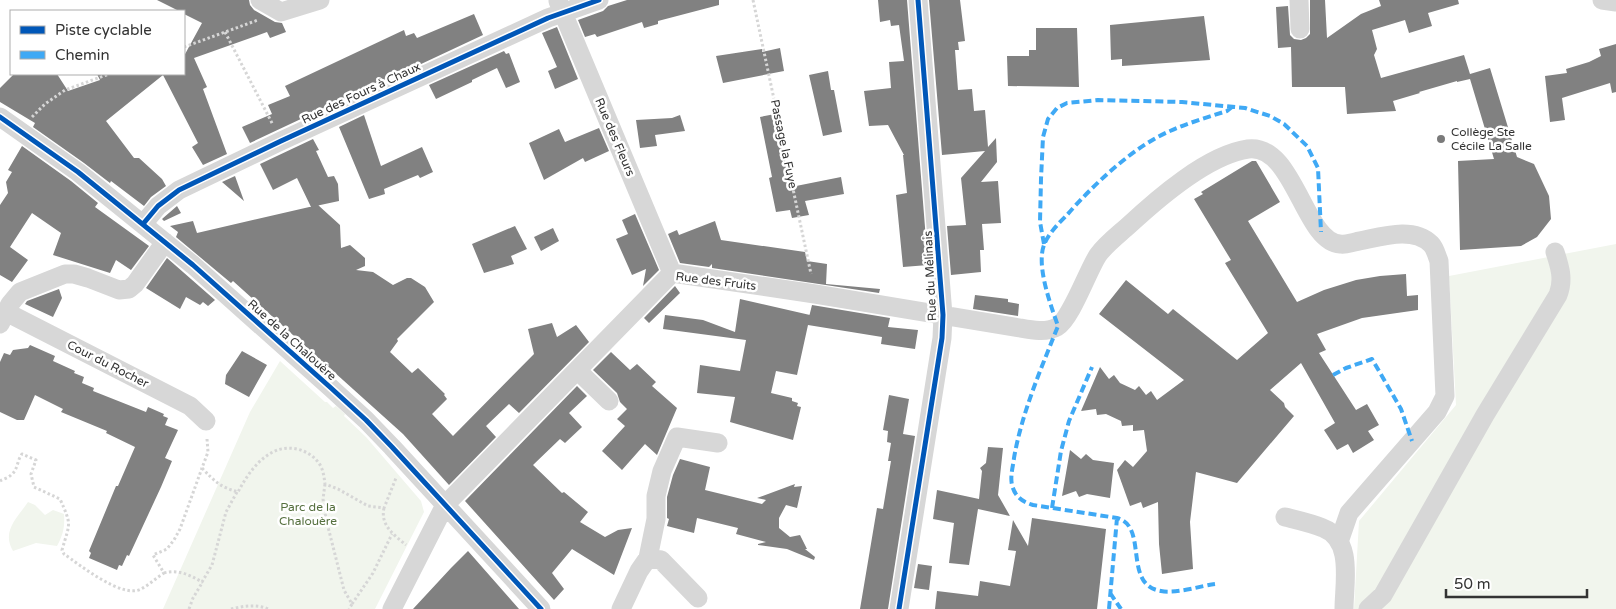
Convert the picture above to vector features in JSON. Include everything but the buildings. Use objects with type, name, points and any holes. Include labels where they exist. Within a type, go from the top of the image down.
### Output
[{"type":"street","points":[[260,0],[281,12],[320,0]]},
{"type":"street","name":"Rue des Fours à Chaux","points":[[143,224],[158,206],[179,190],[560,6],[599,0]]},
{"type":"street","name":"Rue du Mélinais","points":[[899,609],[942,338],[943,315],[918,0]]},
{"type":"street","points":[[1299,0],[1300,29]]},
{"type":"street","points":[[1602,0],[1616,2]]},
{"type":"street","name":"Rue des Fleurs","points":[[560,6],[672,273]]},
{"type":"street","name":"Rue de la Chalouère","points":[[0,118],[57,156],[193,265],[366,420],[541,609]]},
{"type":"street","name":"Rue des Fruits","points":[[392,609],[445,505],[672,273],[814,291],[1020,328],[1038,330],[1058,326],[1078,296],[1098,256],[1114,238],[1169,189],[1214,162],[1248,149],[1264,151],[1276,161],[1317,227],[1330,241],[1340,244],[1403,234],[1421,236],[1432,246],[1439,261],[1445,396],[1437,412],[1349,513],[1339,542]]},
{"type":"street","name":"Cour du Rocher","points":[[165,242],[135,284],[129,289],[120,290],[88,278],[74,274],[65,274],[20,292],[13,299],[3,318],[190,406],[206,421]]},
{"type":"street","points":[[1368,609],[1383,595],[1485,414],[1558,295],[1561,276],[1555,252]]},
{"type":"street","points":[[577,370],[609,401]]},
{"type":"street","points":[[621,609],[639,571],[648,558],[656,519],[656,496],[662,471],[677,437],[718,443]]},
{"type":"street","points":[[1285,517],[1324,528],[1336,536],[1345,558],[1344,609]]},
{"type":"street","points":[[648,558],[661,560],[698,598]]},
{"type":"path","points":[[185,47],[281,12]]},
{"type":"path","points":[[225,32],[281,140]]},
{"type":"path","points":[[29,120],[57,94],[106,75]]},
{"type":"path","points":[[164,573],[153,555],[168,549],[180,529],[208,452],[206,421]]},
{"type":"path","points":[[189,609],[193,598],[212,565],[226,512],[238,492],[258,463],[273,451],[287,448],[298,449],[311,455],[319,462],[323,472],[325,514],[344,590],[352,604]]},
{"type":"path","points":[[0,481],[12,475],[17,468],[22,454],[36,460],[31,474],[34,487],[60,499],[69,520],[69,528],[62,550],[64,554],[115,586],[131,591],[142,589],[164,573],[172,571],[191,575],[202,582]]},
{"type":"path","points":[[202,468],[218,484],[238,492]]},
{"type":"path","points":[[398,474],[383,512],[388,530],[409,546]]},
{"type":"path","points":[[324,484],[338,488],[368,506],[384,508]]},
{"type":"path","points":[[349,609],[373,573],[392,534]]},
{"type":"path","points":[[231,609],[242,606],[255,606],[268,609]]},
{"type":"green space","points":[[1616,244],[1616,609],[1354,609],[1359,521],[1456,405],[1449,276]]},
{"type":"green space","name":"Parc de la Chalouère","points":[[280,361],[325,402],[333,408],[336,406],[345,414],[344,416],[366,437],[421,501],[424,512],[375,609],[163,609],[250,412]]},
{"type":"green space","points":[[28,502],[35,505],[45,515],[53,510],[64,514],[63,531],[57,546],[36,543],[13,551],[10,544],[10,531]]},
{"type":"marked path","points":[[1044,244],[1040,222],[1041,179],[1043,137],[1048,119],[1057,108],[1067,103],[1098,100],[1182,102],[1245,108],[1270,116],[1284,124],[1307,146],[1318,168],[1321,232]]},
{"type":"marked path","points":[[1215,584],[1167,592],[1149,586],[1142,578],[1138,567],[1132,532],[1126,523],[1117,518],[1029,504],[1015,493],[1011,478],[1017,441],[1027,407],[1058,326],[1043,275],[1042,254],[1048,237],[1057,225],[1101,180],[1142,146],[1170,131],[1227,111],[1232,107]]},
{"type":"marked path","points":[[1333,375],[1346,368],[1372,359],[1401,409],[1412,441]]},
{"type":"marked path","points":[[1052,508],[1061,451],[1069,421],[1092,367]]},
{"type":"marked path","points":[[1109,609],[1117,518]]},
{"type":"marked path","points":[[1110,593],[1121,609]]},
{"type":"cycle path","points":[[143,224],[158,206],[179,190],[548,18],[599,0]]},
{"type":"cycle path","points":[[899,609],[942,338],[943,315],[918,0]]},
{"type":"cycle path","points":[[0,117],[78,172],[193,265],[331,388],[392,447],[541,609]]},
{"type":"place","name":"Collège Ste Cécile La Salle","points":[[1441,139]]}]
